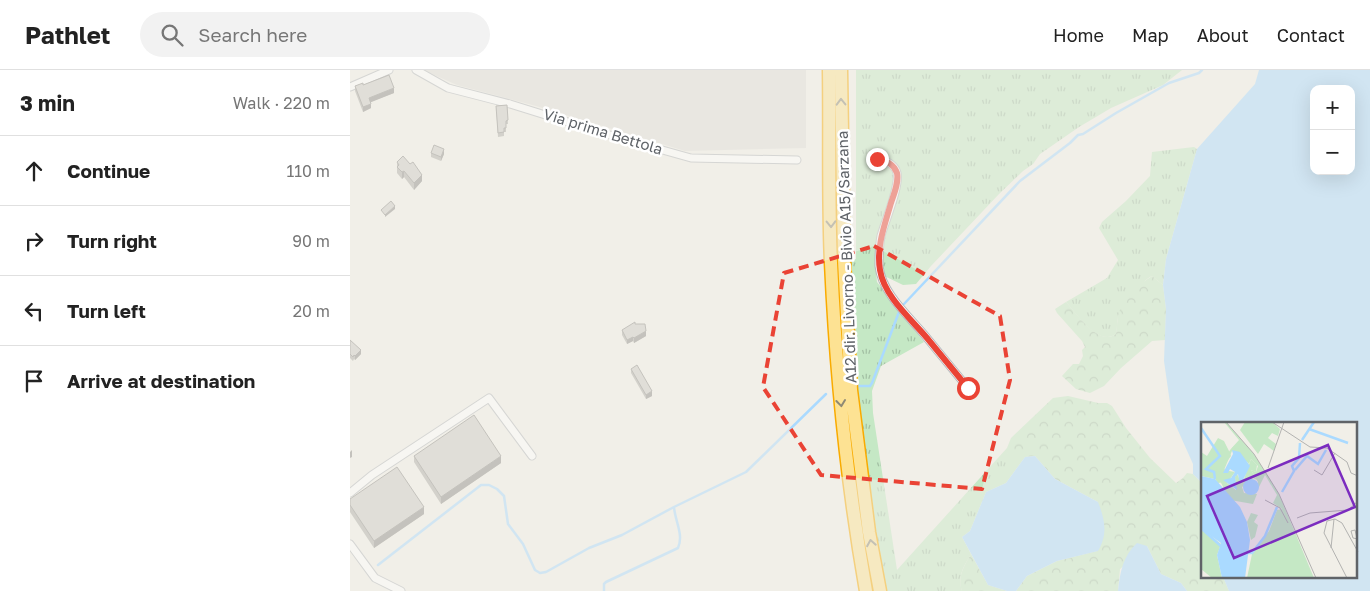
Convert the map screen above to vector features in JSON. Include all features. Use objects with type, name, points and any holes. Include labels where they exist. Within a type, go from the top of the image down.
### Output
[{"type":"highway","points":[[830,70],[831,262],[839,390],[856,534],[866,591]]},
{"type":"highway","name":"A12 dir. Livorno - Bivio A15/Sarzana","points":[[841,70],[844,260],[852,390],[869,532],[880,591]]},
{"type":"street","points":[[350,87],[389,70]]},
{"type":"street","name":"Via prima Bettola","points":[[416,70],[448,88],[510,104],[691,158],[798,160]]},
{"type":"street","points":[[877,159],[885,160],[893,166],[897,173],[897,184],[881,236],[879,256],[880,271],[884,284],[896,302],[968,388]]},
{"type":"street","points":[[350,493],[372,475],[489,398],[532,456]]},
{"type":"street","points":[[350,544],[375,578],[401,591]]},
{"type":"highlighted area","points":[[874,246],[1000,316],[1010,380],[982,489],[821,475],[763,387],[784,273]]},
{"type":"shaded area","points":[[423,70],[806,70],[806,148],[685,151],[536,106],[457,85]]},
{"type":"green space","points":[[856,70],[1182,70],[1163,85],[1111,108],[1040,154],[1033,164],[999,194],[916,284],[903,285],[876,272],[877,282],[924,342],[881,366],[872,391],[873,413],[897,570],[1007,448],[1007,453],[1025,457],[1006,483],[986,492],[970,531],[962,537],[971,554],[961,576],[962,591],[880,591],[869,532],[844,261],[856,259]]},
{"type":"green space","points":[[1194,147],[1197,149],[1166,259],[1163,285],[1152,276],[1148,278],[1132,294],[1123,307],[1118,317],[1116,334],[1109,337],[1095,333],[1066,302],[1107,278],[1118,260],[1099,228],[1102,222],[1150,176],[1152,152]]},
{"type":"green space","points":[[1152,276],[1163,285],[1166,309],[1165,340],[1152,341],[1121,368],[1104,386],[1090,393],[1076,389],[1062,376],[1073,364],[1079,364],[1083,356],[1082,350],[1085,347],[1055,309],[1066,302],[1082,321],[1096,333],[1109,337],[1116,334],[1118,316],[1127,287],[1139,285]]},
{"type":"green space","points":[[1068,396],[1098,403],[1107,403],[1112,406],[1126,428],[1150,458],[1176,483],[1187,473],[1193,474],[1201,482],[1201,578],[1223,578],[1229,591],[1187,591],[1181,583],[1161,574],[1147,546],[1120,569],[1118,591],[1016,591],[1027,576],[1057,561],[1097,551],[1098,502],[1055,479],[1035,456],[1014,460],[1007,453],[1011,438],[1053,398]]},
{"type":"green space","points":[[971,554],[988,585],[1007,591],[962,591],[961,576]]},
{"type":"water","points":[[1259,70],[1370,70],[1370,591],[1229,591],[1223,578],[1358,578],[1358,422],[1201,422],[1201,482],[1193,474],[1193,464],[1172,417],[1164,361],[1166,309],[1163,285],[1166,259],[1197,149],[1255,84]]},
{"type":"water","points":[[1035,456],[1055,479],[1098,502],[1104,521],[1103,539],[1098,551],[1057,561],[1027,576],[1016,591],[1007,591],[988,585],[962,537],[970,531],[986,492],[1006,483],[1025,457]]},
{"type":"water","points":[[1137,543],[1147,546],[1161,574],[1181,583],[1187,591],[1118,591],[1123,565],[1128,553]]},
{"type":"building","points":[[389,75],[394,88],[369,98],[371,104],[363,107],[355,86],[363,83],[363,85]]},
{"type":"building","points":[[507,105],[508,120],[506,121],[506,128],[504,128],[504,132],[498,133],[496,106]]},
{"type":"building","points":[[434,145],[444,149],[441,157],[431,153]]},
{"type":"building","points":[[403,156],[410,164],[413,162],[422,175],[414,183],[404,171],[402,172],[397,167],[399,165],[397,162]]},
{"type":"building","points":[[391,201],[395,206],[385,215],[381,210]]},
{"type":"building","points":[[635,322],[635,324],[645,324],[646,331],[627,340],[622,330]]},
{"type":"building","points":[[350,340],[361,350],[353,357],[350,354]]},
{"type":"building","points":[[637,365],[652,391],[646,395],[631,369]]},
{"type":"building","points":[[474,415],[501,456],[441,497],[414,456]]},
{"type":"building","points":[[397,467],[424,507],[374,541],[350,505],[350,499]]},
{"type":"waterway","points":[[904,304],[1020,181],[1078,135],[1083,134],[1169,83],[1199,73],[1202,70]]},
{"type":"waterway","points":[[858,386],[870,386],[872,383],[899,312]]},
{"type":"waterway","points":[[604,591],[604,584],[606,582],[678,548],[680,533],[674,507],[746,472],[826,394]]},
{"type":"waterway","points":[[378,565],[481,485],[489,485],[497,489],[504,496],[508,524],[523,544],[535,570],[540,573],[546,572],[589,548],[622,535],[674,507]]},
{"type":"route","points":[[877,159],[885,160],[893,166],[897,173],[897,184],[881,236],[879,256],[880,271],[884,284],[896,302],[968,388]]}]
